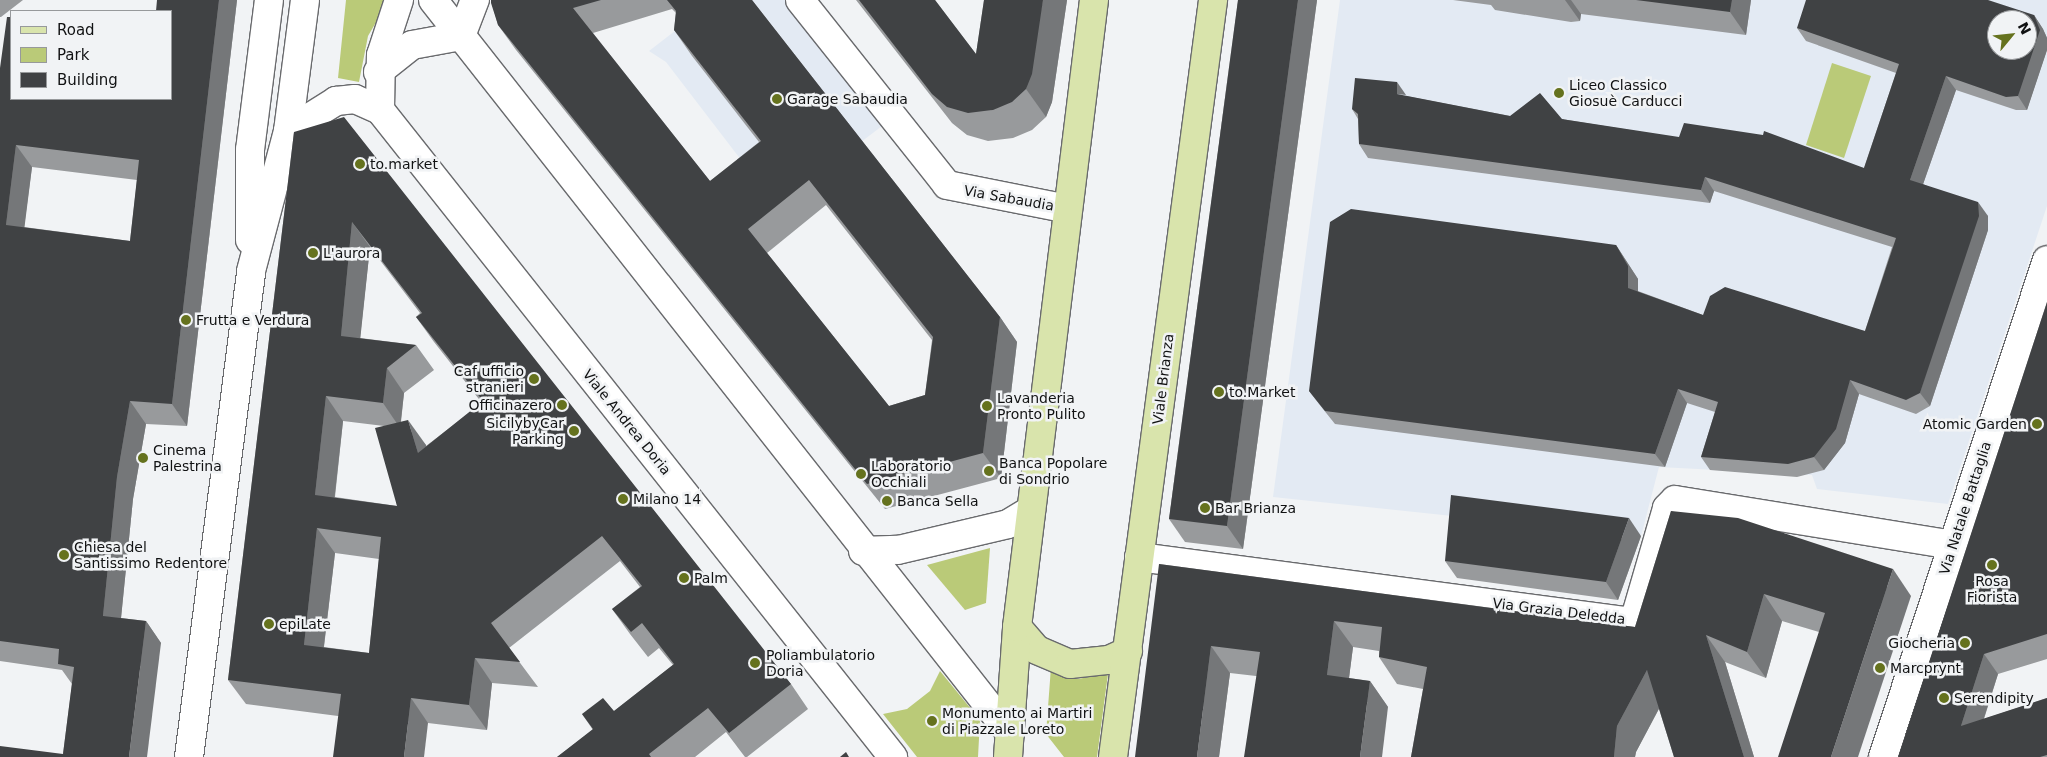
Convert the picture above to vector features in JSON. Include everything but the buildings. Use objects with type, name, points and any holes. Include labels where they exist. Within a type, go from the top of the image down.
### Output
[{"type":"main road","points":[[1030,757],[1009,745],[1017,627],[1094,0]]},
{"type":"main road","name":"Viale Brianza","points":[[1113,757],[1213,0]]},
{"type":"main road","points":[[1017,627],[1037,650],[1070,664],[1109,660],[1128,651]]},
{"type":"street","points":[[251,271],[250,150],[269,0]]},
{"type":"street","points":[[189,757],[251,271],[288,131],[305,0]]},
{"type":"street","points":[[380,110],[378,72],[384,38],[399,0]]},
{"type":"street","points":[[433,0],[863,551],[1009,745]]},
{"type":"street","points":[[461,36],[475,0]]},
{"type":"street","name":"Via Sabaudia","points":[[800,0],[946,185],[1068,209]]},
{"type":"street","points":[[378,72],[412,45],[461,36]]},
{"type":"street","name":"Viale Andrea Doria","points":[[288,131],[336,100],[355,99],[380,110],[893,757]]},
{"type":"street","name":"Via Natale Battaglia","points":[[1883,757],[2047,260]]},
{"type":"street","name":"Via Grazia Deledda","points":[[1139,557],[1628,621],[1636,615],[1667,508],[1675,500],[1952,545]]},
{"type":"street","points":[[863,551],[898,550],[999,526],[1031,510]]},
{"type":"shaded area","points":[[715,0],[792,0],[886,123],[861,142],[758,182],[666,62],[649,51]]},
{"type":"shaded area","points":[[1340,0],[2047,0],[2047,206],[1948,504],[1817,489],[1812,475],[1659,467],[1641,536],[1273,497]]},
{"type":"green space","points":[[346,0],[389,0],[368,36],[359,82],[338,78]]},
{"type":"green space","points":[[1832,63],[1871,76],[1844,158],[1806,145]]},
{"type":"green space","points":[[990,548],[986,603],[965,610],[927,565]]},
{"type":"green space","points":[[1051,667],[1077,679],[1108,674],[1097,757],[1064,757],[1046,734]]},
{"type":"green space","points":[[940,671],[980,720],[978,757],[917,757],[883,714],[907,709],[930,691]]},
{"type":"place","name":"Liceo Classico Giosuè Carducci","points":[[1559,93]]},
{"type":"place","name":"Garage Sabaudia","points":[[777,99]]},
{"type":"place","name":"to.market","points":[[360,164]]},
{"type":"place","name":"L'aurora","points":[[313,253]]},
{"type":"place","name":"Frutta e Verdura","points":[[186,320]]},
{"type":"place","name":"Caf ufficio stranieri","points":[[534,379]]},
{"type":"place","name":"to.Market","points":[[1219,392]]},
{"type":"place","name":"Officinazero","points":[[562,405]]},
{"type":"place","name":"Lavanderia Pronto Pulito","points":[[987,406]]},
{"type":"place","name":"Atomic Garden","points":[[2037,424]]},
{"type":"place","name":"SicilybyCar Parking","points":[[574,431]]},
{"type":"place","name":"Cinema Palestrina","points":[[143,458]]},
{"type":"place","name":"Banca Popolare di Sondrio","points":[[989,471]]},
{"type":"place","name":"Laboratorio Occhiali","points":[[861,474]]},
{"type":"place","name":"Milano 14","points":[[623,499]]},
{"type":"place","name":"Banca Sella","points":[[887,501]]},
{"type":"place","name":"Bar Brianza","points":[[1205,508]]},
{"type":"place","name":"Chiesa del Santissimo Redentore","points":[[64,555]]},
{"type":"place","name":"Rosa Fiorista","points":[[1992,565]]},
{"type":"place","name":"Palm","points":[[684,578]]},
{"type":"place","name":"epiLate","points":[[269,624]]},
{"type":"place","name":"Giocheria","points":[[1965,643]]},
{"type":"place","name":"Poliambulatorio Doria","points":[[755,663]]},
{"type":"place","name":"Marcprynt","points":[[1880,668]]},
{"type":"place","name":"Serendipity","points":[[1944,698]]},
{"type":"place","name":"Monumento ai Martiri di Piazzale Loreto","points":[[932,721]]}]
